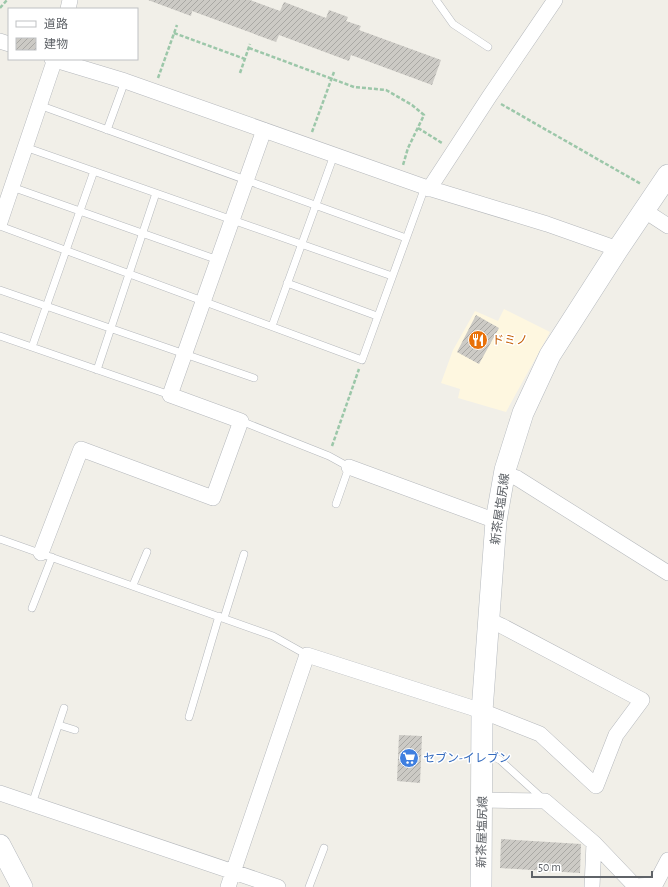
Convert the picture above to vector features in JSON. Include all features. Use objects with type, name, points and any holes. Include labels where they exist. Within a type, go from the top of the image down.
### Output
[{"type":"main road","name":"新茶屋塩尻線","points":[[481,887],[482,711],[496,521],[504,474],[512,444],[523,413],[547,362],[618,249],[668,175]]},
{"type":"main road","points":[[0,846],[22,887]]},
{"type":"street","points":[[427,188],[454,151],[555,0]]},
{"type":"street","points":[[0,222],[54,60]]},
{"type":"street","points":[[57,60],[124,81],[427,188],[548,224],[618,249]]},
{"type":"street","points":[[46,555],[81,449],[213,498],[242,421],[170,395],[264,130]]},
{"type":"street","points":[[645,211],[668,226]]},
{"type":"street","points":[[349,467],[496,521]]},
{"type":"street","points":[[504,474],[517,478],[668,573]]},
{"type":"street","points":[[231,880],[307,655],[482,711],[540,734],[596,786],[616,735],[642,700],[489,620]]},
{"type":"street","points":[[0,793],[231,880],[278,887]]},
{"type":"street","points":[[482,800],[544,801],[594,843],[635,886],[655,885],[668,860]]},
{"type":"street","points":[[592,887],[594,843]]},
{"type":"lane","points":[[436,0],[453,24],[488,47]]},
{"type":"lane","points":[[107,130],[124,81]]},
{"type":"lane","points":[[39,105],[406,238]]},
{"type":"lane","points":[[25,147],[392,276]]},
{"type":"lane","points":[[272,326],[334,154]]},
{"type":"lane","points":[[32,347],[94,172]]},
{"type":"lane","points":[[12,187],[218,260]]},
{"type":"lane","points":[[0,226],[362,360],[406,238],[427,188]]},
{"type":"lane","points":[[97,370],[156,194]]},
{"type":"lane","points":[[287,283],[378,316]]},
{"type":"lane","points":[[0,290],[254,378]]},
{"type":"lane","points":[[0,336],[170,395]]},
{"type":"lane","points":[[242,421],[329,456],[349,467],[336,504]]},
{"type":"lane","points":[[0,539],[273,636],[307,655]]},
{"type":"lane","points":[[133,585],[146,552]]},
{"type":"lane","points":[[189,717],[244,554]]},
{"type":"lane","points":[[32,608],[46,555]]},
{"type":"lane","points":[[32,804],[64,708]]},
{"type":"lane","points":[[59,725],[75,730]]},
{"type":"lane","points":[[481,755],[494,757],[500,760],[544,801]]},
{"type":"lane","points":[[309,887],[324,848]]},
{"type":"path","points":[[0,8],[7,0]]},
{"type":"path","points":[[156,82],[177,25]]},
{"type":"path","points":[[174,33],[245,59]]},
{"type":"path","points":[[240,73],[250,44]]},
{"type":"path","points":[[249,48],[354,86],[386,90],[412,105],[424,115],[408,148],[402,169]]},
{"type":"path","points":[[310,136],[334,72]]},
{"type":"path","points":[[489,97],[642,184]]},
{"type":"path","points":[[418,127],[454,151]]},
{"type":"path","points":[[329,456],[362,360]]},
{"type":"shaded area","points":[[504,309],[550,332],[506,412],[458,398],[460,389],[441,383],[453,350],[475,311],[498,321]]},
{"type":"building","points":[[148,0],[250,0],[280,11],[284,2],[326,18],[329,10],[348,17],[346,21],[361,26],[359,30],[441,60],[432,85],[351,55],[349,61],[279,35],[276,42],[192,11],[191,16]]},
{"type":"building","name":"ドミノ","points":[[476,315],[499,328],[479,364],[457,352]]},
{"type":"building","name":"セブン-イレブン","points":[[399,735],[422,736],[420,783],[397,781]]},
{"type":"building","points":[[501,839],[581,844],[580,873],[500,868]]},
{"type":"place","name":"ドミノ","points":[[478,340]]},
{"type":"place","name":"セブン-イレブン","points":[[409,758]]}]
